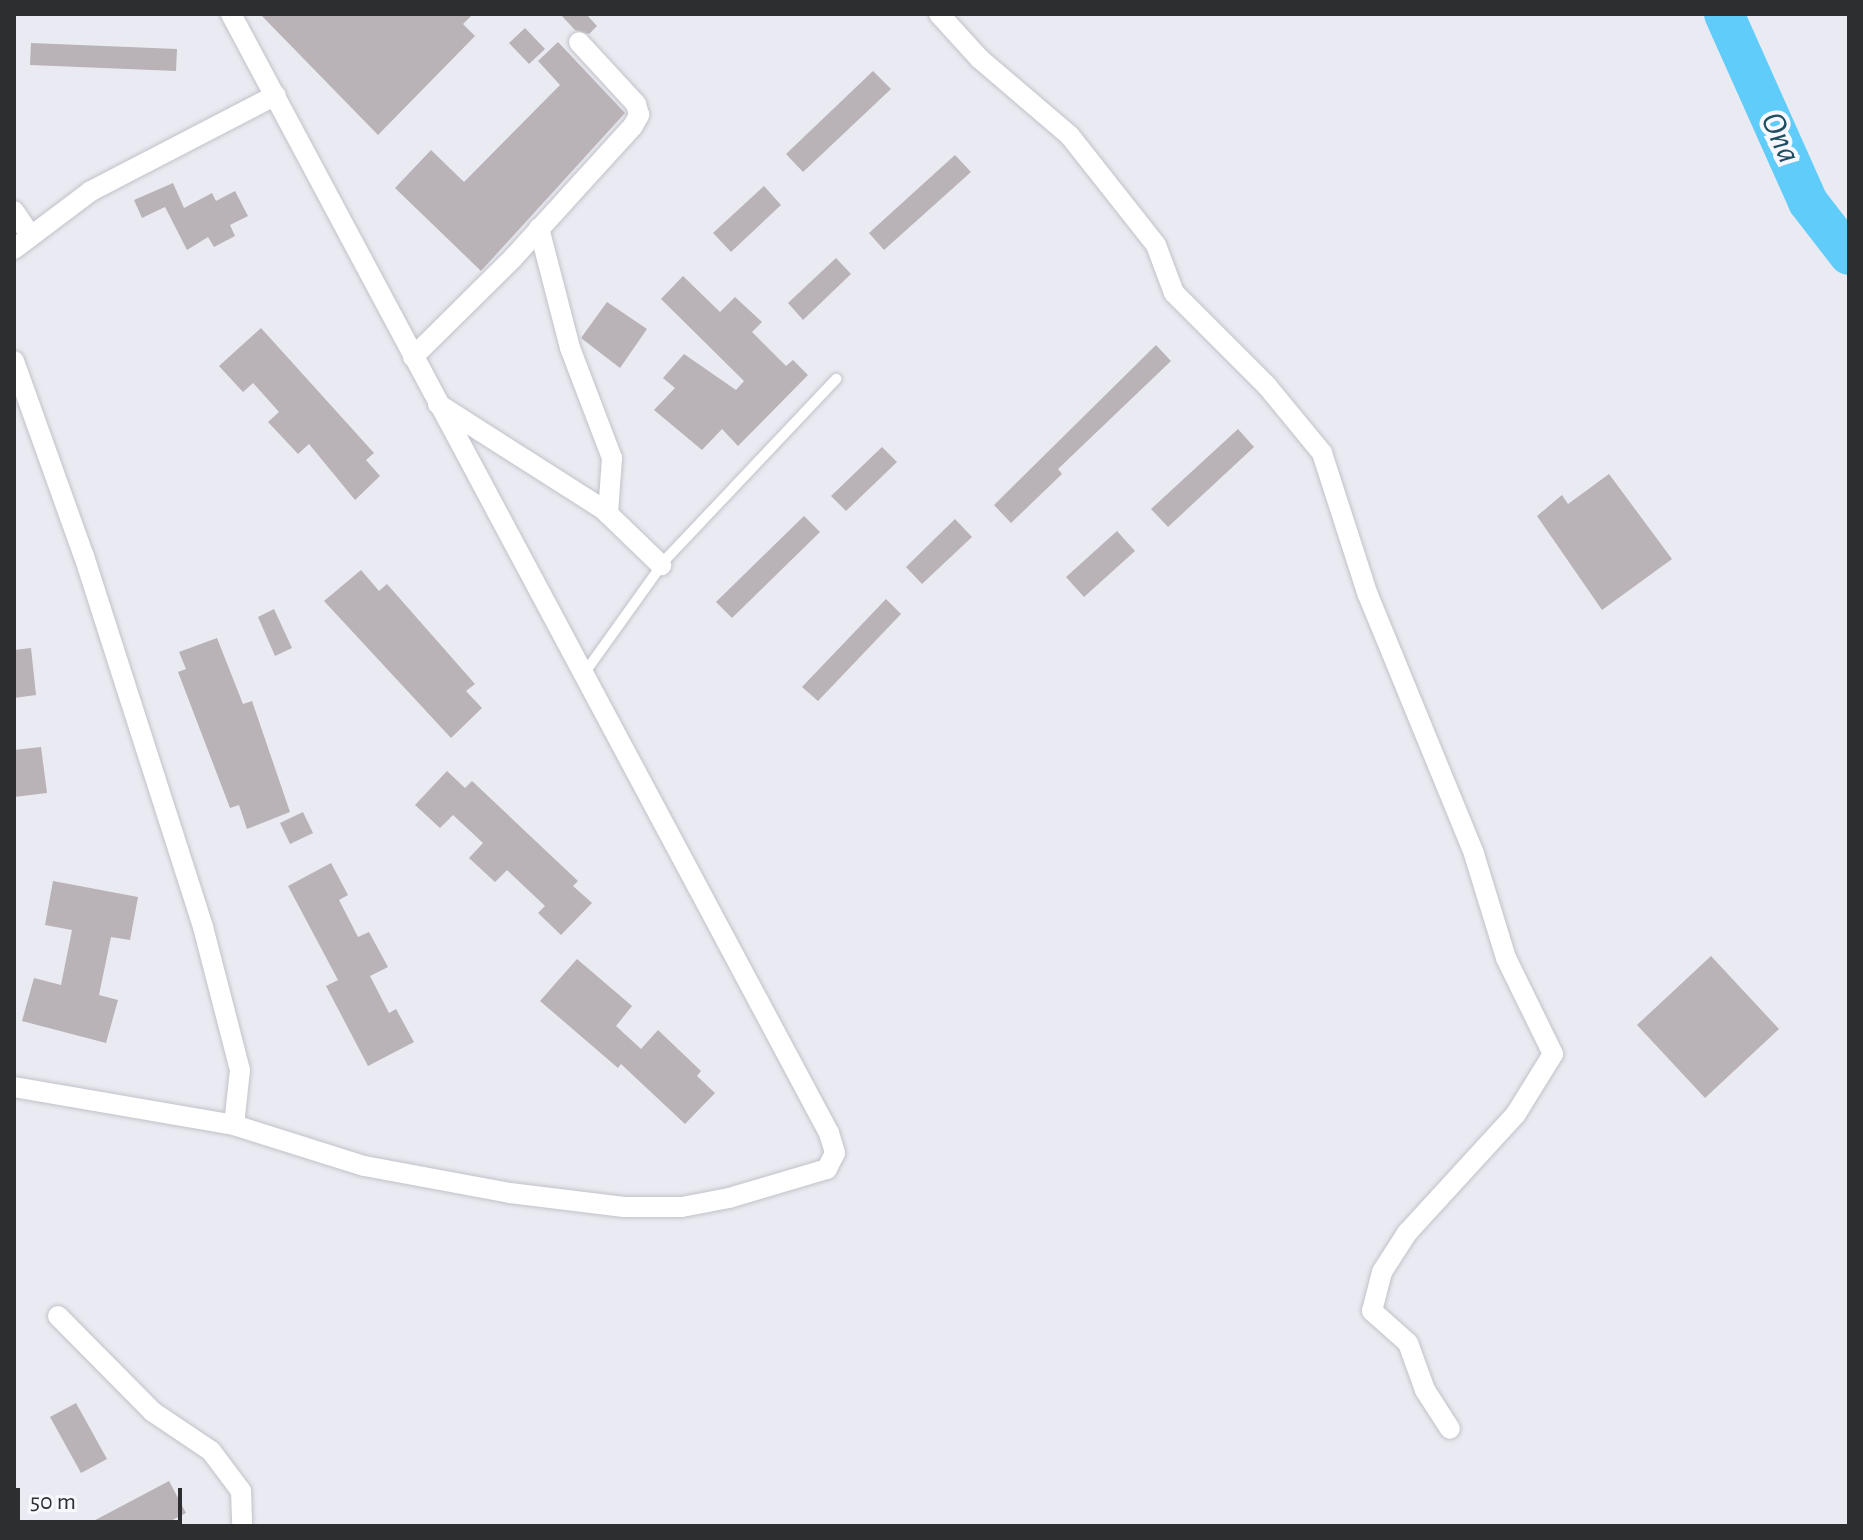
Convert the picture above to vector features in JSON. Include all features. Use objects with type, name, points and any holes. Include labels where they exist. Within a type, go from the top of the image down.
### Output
[{"type":"street","points":[[14,1087],[234,1125],[364,1166],[510,1193],[624,1207],[682,1207],[729,1198],[827,1169],[835,1153],[829,1133],[231,14]]},
{"type":"street","points":[[939,14],[980,59],[1070,136],[1156,245],[1174,293],[1267,386],[1322,453],[1368,595],[1474,854],[1506,958],[1553,1054],[1516,1114],[1407,1233],[1382,1272],[1372,1311],[1408,1343],[1425,1390],[1450,1429]]},
{"type":"street","points":[[413,357],[539,228],[639,115],[636,104],[579,42]]},
{"type":"street","points":[[14,249],[91,191],[276,95]]},
{"type":"street","points":[[14,211],[31,236]]},
{"type":"street","points":[[539,228],[570,348],[612,458],[608,514]]},
{"type":"street","points":[[14,361],[84,556],[203,927],[240,1070],[234,1125]]},
{"type":"street","points":[[438,404],[608,514],[661,565]]},
{"type":"street","points":[[58,1316],[153,1412],[211,1451],[241,1491],[242,1526]]},
{"type":"lane","points":[[583,675],[661,565],[836,379]]},
{"type":"building","points":[[260,14],[473,14],[463,24],[475,36],[378,135]]},
{"type":"building","points":[[560,14],[586,14],[597,26],[589,34],[575,30]]},
{"type":"building","points":[[525,28],[545,49],[529,64],[509,43]]},
{"type":"building","points":[[558,42],[625,113],[481,271],[395,188],[431,150],[464,182],[560,85],[538,61]]},
{"type":"building","points":[[31,43],[177,49],[176,71],[30,65]]},
{"type":"building","points":[[873,71],[891,89],[803,172],[786,154]]},
{"type":"building","points":[[955,155],[971,172],[884,250],[869,233]]},
{"type":"building","points":[[173,183],[184,208],[212,193],[216,201],[235,191],[248,216],[230,225],[235,236],[214,247],[208,237],[187,250],[165,207],[142,218],[134,200]]},
{"type":"building","points":[[764,186],[781,205],[731,252],[713,233]]},
{"type":"building","points":[[836,258],[851,274],[803,320],[788,303]]},
{"type":"building","points":[[683,276],[720,312],[735,297],[762,322],[752,332],[786,366],[793,360],[808,375],[738,446],[722,429],[702,450],[654,410],[675,388],[663,378],[684,354],[736,390],[744,381],[661,299]]},
{"type":"building","points":[[607,302],[647,329],[620,368],[581,338]]},
{"type":"building","points":[[261,328],[374,453],[366,460],[380,476],[355,500],[309,444],[298,454],[268,422],[279,412],[253,383],[243,392],[219,366]]},
{"type":"building","points":[[1156,345],[1171,361],[1058,469],[1062,474],[1011,523],[994,505]]},
{"type":"building","points":[[1238,429],[1254,447],[1168,527],[1151,509]]},
{"type":"building","points":[[882,447],[897,462],[846,511],[831,496]]},
{"type":"building","points":[[1609,474],[1672,559],[1602,610],[1537,516],[1562,495],[1568,504]]},
{"type":"building","points":[[804,516],[820,532],[732,618],[716,602]]},
{"type":"building","points":[[955,519],[972,537],[922,584],[906,567]]},
{"type":"building","points":[[1117,531],[1135,551],[1084,597],[1066,577]]},
{"type":"building","points":[[361,570],[379,591],[387,584],[475,684],[466,691],[482,708],[451,738],[324,601]]},
{"type":"building","points":[[886,599],[901,614],[818,701],[802,687]]},
{"type":"building","points":[[274,609],[292,648],[275,656],[258,617]]},
{"type":"building","points":[[217,638],[243,704],[252,701],[290,812],[247,829],[239,805],[230,808],[178,672],[186,669],[179,652]]},
{"type":"building","points":[[31,648],[36,695],[14,698],[14,650]]},
{"type":"building","points":[[41,747],[47,793],[14,797],[14,750]]},
{"type":"building","points":[[447,771],[465,788],[472,781],[578,881],[573,886],[592,903],[561,935],[538,913],[545,906],[507,870],[495,882],[469,858],[483,843],[453,815],[440,828],[415,805]]},
{"type":"building","points":[[303,812],[313,833],[290,844],[280,823]]},
{"type":"building","points":[[331,863],[348,895],[339,900],[358,937],[369,932],[388,967],[370,976],[389,1013],[396,1009],[414,1042],[368,1066],[326,986],[338,980],[288,886]]},
{"type":"building","points":[[53,881],[138,897],[130,940],[111,937],[99,995],[118,1000],[106,1043],[22,1021],[34,978],[61,985],[72,930],[45,925]]},
{"type":"building","points":[[1711,956],[1779,1029],[1705,1098],[1637,1025]]},
{"type":"building","points":[[577,959],[632,1006],[616,1026],[641,1049],[658,1030],[701,1071],[697,1076],[715,1093],[685,1124],[621,1064],[618,1068],[540,1001]]},
{"type":"building","points":[[76,1403],[107,1459],[81,1473],[50,1417]]},
{"type":"building","points":[[169,1481],[186,1513],[161,1526],[84,1526]]},
{"type":"waterway","name":"Ona","points":[[1724,14],[1808,202],[1849,255]]}]
